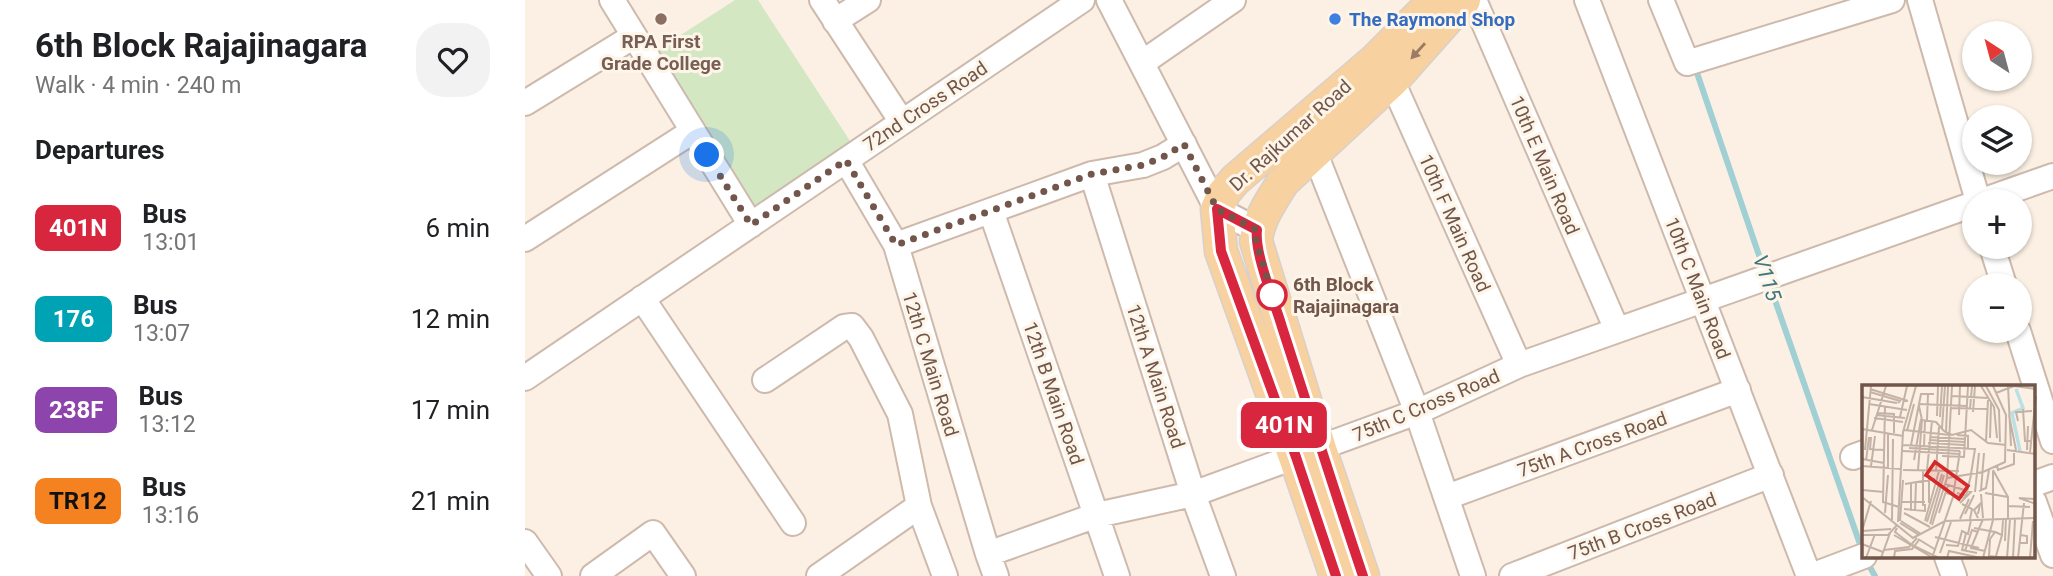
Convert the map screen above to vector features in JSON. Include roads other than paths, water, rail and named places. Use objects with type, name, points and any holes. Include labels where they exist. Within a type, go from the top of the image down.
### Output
[{"type":"main road","name":"Dr. Rajkumar Road","points":[[1363,576],[1221,251],[1217,209],[1224,193],[1235,180],[1374,61],[1435,0]]},
{"type":"main road","name":"Dr. Rajkumar Road","points":[[1336,576],[1256,241],[1257,230],[1283,182],[1392,81],[1464,0]]},
{"type":"street","points":[[612,0],[751,225]]},
{"type":"street","points":[[868,0],[828,10],[902,122]]},
{"type":"street","name":"72nd Cross Road","points":[[525,378],[1082,0]]},
{"type":"street","points":[[1109,0],[1217,209],[1257,230]]},
{"type":"street","points":[[1142,63],[1233,0]]},
{"type":"street","name":"10th E Main Road","points":[[1474,0],[1616,330]]},
{"type":"street","name":"10th C Main Road","points":[[1587,0],[1810,576]]},
{"type":"street","points":[[1661,0],[1695,60],[1892,0]]},
{"type":"street","points":[[1920,0],[1974,189]]},
{"type":"street","points":[[525,103],[634,36]]},
{"type":"street","name":"10th F Main Road","points":[[1392,81],[1519,365]]},
{"type":"street","points":[[525,239],[693,131]]},
{"type":"street","points":[[896,245],[1092,174],[1143,165],[1184,144]]},
{"type":"street","points":[[1314,152],[1417,412],[1473,576]]},
{"type":"street","name":"12th C Main Road","points":[[846,160],[896,245],[992,565]]},
{"type":"street","name":"12th A Main Road","points":[[1092,174],[1193,494],[1223,576]]},
{"type":"street","name":"75th C Cross Road","points":[[2016,189],[2053,176]]},
{"type":"street","name":"75th C Cross Road","points":[[992,565],[1097,515],[1193,494],[1417,412],[1519,365],[1962,208]]},
{"type":"street","name":"12th B Main Road","points":[[991,211],[1117,576]]},
{"type":"street","points":[[642,298],[793,523]]},
{"type":"street","points":[[765,380],[844,327],[852,326],[861,338],[900,414],[919,506],[945,576]]},
{"type":"street","points":[[2023,343],[2040,384],[2053,441]]},
{"type":"street","name":"75th A Cross Road","points":[[1447,497],[1738,390]]},
{"type":"street","name":"75th B Cross Road","points":[[1512,576],[1771,475]]},
{"type":"street","points":[[2035,484],[2053,477]]},
{"type":"street","points":[[2035,505],[2053,555]]},
{"type":"street","points":[[819,576],[919,506]]},
{"type":"street","points":[[593,576],[653,533],[683,576]]},
{"type":"street","points":[[525,542],[548,576]]},
{"type":"street","points":[[1810,576],[1858,558]]},
{"type":"street","points":[[1947,558],[1954,576]]},
{"type":"waterway","name":"V115","points":[[1695,67],[1765,273]]},
{"type":"waterway","name":"V115","points":[[1769,283],[1862,550]]},
{"type":"waterway","name":"V115","points":[[1867,562],[1875,576]]},
{"type":"place","name":"RPA First Grade College","points":[[661,19]]},
{"type":"place","name":"The Raymond Shop","points":[[1335,19]]},
{"type":"place","name":"6th Block Rajajinagara","points":[[1272,295]]}]
